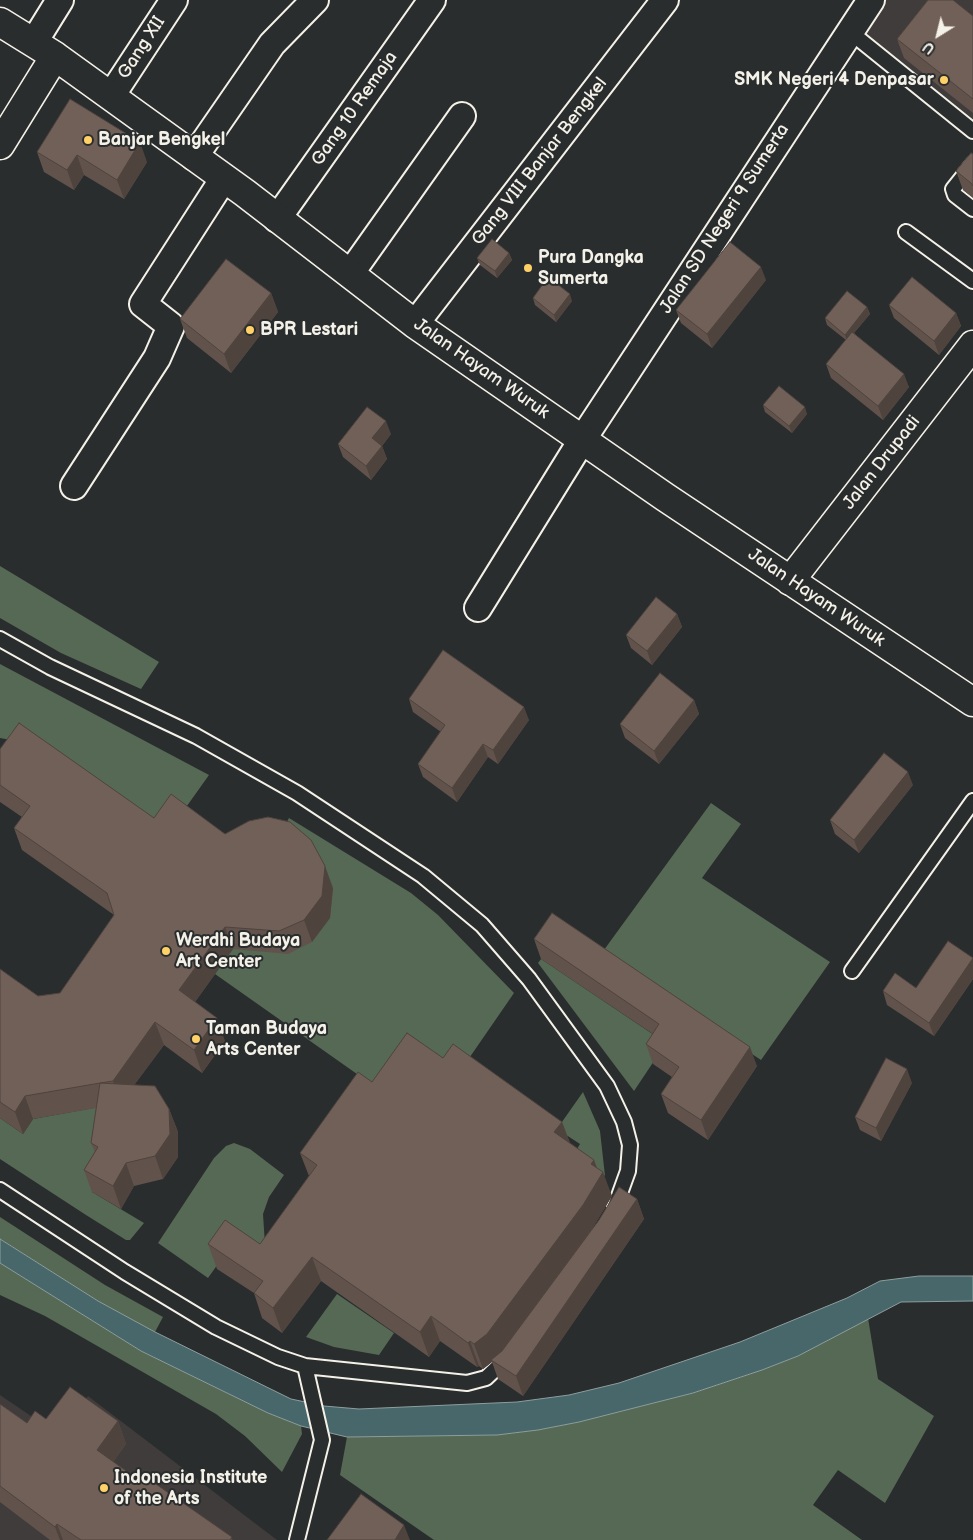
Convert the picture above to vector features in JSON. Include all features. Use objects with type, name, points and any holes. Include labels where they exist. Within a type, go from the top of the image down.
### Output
[{"type":"main road","name":"Jalan Hayam Wuruk","points":[[0,22],[44,49],[224,178],[415,324],[790,581],[973,702]]},
{"type":"main road","points":[[0,145],[44,49]]},
{"type":"main road","name":"Jalan Drupadi","points":[[790,581],[973,345]]},
{"type":"street","points":[[44,49],[60,0]]},
{"type":"street","name":"Gang XII","points":[[111,96],[174,0]]},
{"type":"street","points":[[194,157],[272,44],[315,0]]},
{"type":"street","name":"Gang 10 Remaja","points":[[277,219],[432,0]]},
{"type":"street","name":"Gang VIII Banjar Bengkel","points":[[415,324],[665,0]]},
{"type":"street","name":"Jalan SD Negeri 9 Sumerta","points":[[478,608],[582,440],[871,0]]},
{"type":"street","points":[[350,274],[462,116]]},
{"type":"street","points":[[74,486],[157,358],[171,326],[143,304],[224,178]]},
{"type":"lane","points":[[849,31],[973,131]]},
{"type":"lane","points":[[973,164],[953,189],[955,195],[973,209]]},
{"type":"lane","points":[[906,232],[973,281]]},
{"type":"lane","points":[[0,639],[50,667],[196,736],[297,793],[423,876],[482,925],[529,979],[607,1086],[624,1122],[630,1145],[628,1171],[620,1200],[610,1217]]},
{"type":"lane","points":[[852,971],[973,801]]},
{"type":"lane","points":[[0,1190],[125,1272],[216,1327],[278,1357],[305,1366],[466,1383],[486,1378],[502,1365],[513,1349]]},
{"type":"lane","points":[[297,1540],[322,1440],[305,1366]]},
{"type":"shaded area","name":"SMK Negeri 4 Denpasar","points":[[882,0],[973,0],[973,127],[857,34]]},
{"type":"shaded area","name":"Indonesia Institute of the Arts","points":[[0,1395],[59,1435],[88,1396],[277,1540],[0,1540]]},
{"type":"green space","points":[[0,566],[159,662],[141,689],[61,653],[0,618]]},
{"type":"green space","points":[[0,664],[209,775],[162,841],[27,743],[0,738]]},
{"type":"green space","points":[[711,803],[741,824],[702,878],[830,962],[761,1060],[601,954]]},
{"type":"green space","points":[[289,818],[411,893],[438,915],[514,993],[452,1083],[374,1086],[215,974],[222,964],[277,840]]},
{"type":"green space","points":[[541,959],[666,1043],[634,1091],[538,963]]},
{"type":"green space","points":[[583,1092],[600,1131],[605,1176],[574,1154],[580,1144],[557,1129]]},
{"type":"green space","points":[[121,1103],[92,1192],[144,1223],[130,1240],[126,1240],[0,1159],[0,1118],[23,1134],[33,1119]]},
{"type":"green space","points":[[234,1143],[250,1149],[284,1175],[269,1197],[263,1214],[265,1245],[235,1240],[208,1278],[158,1243],[214,1158],[226,1146]]},
{"type":"green space","points":[[0,1217],[105,1285],[163,1317],[155,1332],[98,1301],[0,1239]]},
{"type":"green space","points":[[0,1263],[141,1351],[268,1413],[301,1426],[302,1434],[282,1472],[245,1436],[216,1414],[45,1316],[0,1295]]},
{"type":"green space","points":[[337,1294],[394,1333],[379,1355],[334,1347],[306,1337]]},
{"type":"green space","points":[[868,1318],[878,1379],[934,1416],[885,1503],[838,1470],[813,1505],[862,1540],[434,1540],[340,1475],[347,1437],[497,1435],[579,1422],[693,1393],[762,1370],[798,1356]]},
{"type":"water","points":[[0,1239],[98,1301],[155,1332],[291,1399],[324,1406],[359,1409],[517,1402],[569,1395],[619,1383],[740,1342],[847,1298],[880,1281],[919,1276],[973,1276],[973,1301],[901,1302],[798,1356],[762,1370],[693,1393],[579,1422],[497,1435],[347,1437],[301,1426],[268,1413],[141,1351],[0,1263]]},
{"type":"building","points":[[928,0],[953,0],[973,16],[973,99],[897,39]]},
{"type":"building","points":[[70,99],[140,142],[117,180],[77,155],[67,170],[37,152]]},
{"type":"building","points":[[971,153],[973,154],[973,186],[956,171]]},
{"type":"building","points":[[492,239],[509,253],[495,271],[477,258]]},
{"type":"building","points":[[730,242],[761,267],[707,334],[676,310]]},
{"type":"building","points":[[226,259],[271,293],[224,354],[180,319]]},
{"type":"building","points":[[548,277],[570,294],[554,315],[533,298]]},
{"type":"building","points":[[912,277],[956,313],[934,341],[889,305]]},
{"type":"building","points":[[847,291],[867,307],[845,335],[825,318]]},
{"type":"building","points":[[852,332],[904,374],[878,406],[826,364]]},
{"type":"building","points":[[779,386],[805,407],[789,426],[763,405]]},
{"type":"building","points":[[367,407],[386,421],[372,438],[382,446],[366,466],[338,444]]},
{"type":"building","points":[[656,597],[677,614],[647,651],[626,635]]},
{"type":"building","points":[[443,650],[524,707],[493,750],[483,744],[452,788],[418,764],[445,725],[409,699]]},
{"type":"building","points":[[660,673],[694,700],[654,751],[620,724]]},
{"type":"building","points":[[19,723],[154,818],[171,794],[225,834],[249,821],[268,817],[290,822],[311,840],[325,866],[322,896],[304,920],[279,931],[225,927],[179,990],[217,1018],[194,1050],[155,1022],[113,1081],[25,1096],[15,1112],[0,1102],[0,969],[38,996],[60,993],[114,915],[107,893],[14,828],[30,806],[0,785],[0,749]]},
{"type":"building","points":[[884,753],[908,772],[854,840],[830,820]]},
{"type":"building","points":[[552,913],[750,1047],[701,1120],[661,1094],[679,1067],[646,1044],[659,1024],[534,939]]},
{"type":"building","points":[[948,941],[973,958],[929,1023],[883,991],[895,973],[916,988]]},
{"type":"building","points":[[407,1033],[443,1058],[453,1044],[562,1122],[554,1132],[594,1160],[591,1164],[603,1172],[583,1205],[487,1334],[474,1344],[470,1341],[468,1343],[431,1316],[420,1332],[312,1257],[273,1308],[254,1293],[263,1281],[208,1244],[225,1220],[260,1244],[317,1165],[300,1153],[358,1072],[372,1082]]},
{"type":"building","points":[[886,1058],[907,1069],[876,1128],[855,1117]]},
{"type":"building","points":[[100,1083],[155,1086],[169,1109],[170,1134],[155,1156],[126,1163],[113,1186],[84,1170],[98,1147],[91,1143]]},
{"type":"building","points":[[619,1187],[637,1199],[516,1376],[491,1360],[502,1351],[599,1220]]},
{"type":"building","name":"Indonesia Institute of the Arts","points":[[70,1387],[118,1421],[97,1450],[136,1478],[140,1473],[232,1537],[230,1540],[81,1540],[57,1524],[55,1527],[0,1486],[0,1404],[27,1423],[35,1411],[46,1419]]},
{"type":"building","points":[[361,1494],[404,1525],[395,1540],[327,1540]]},
{"type":"place","name":"SMK Negeri 4 Denpasar","points":[[944,80]]},
{"type":"place","name":"Banjar Bengkel","points":[[88,140]]},
{"type":"place","name":"Pura Dangka Sumerta","points":[[528,268]]},
{"type":"place","name":"BPR Lestari","points":[[250,330]]},
{"type":"place","name":"Werdhi Budaya Art Center","points":[[166,951]]},
{"type":"place","name":"Taman Budaya Arts Center","points":[[196,1039]]},
{"type":"place","name":"Indonesia Institute of the Arts","points":[[104,1488]]}]
